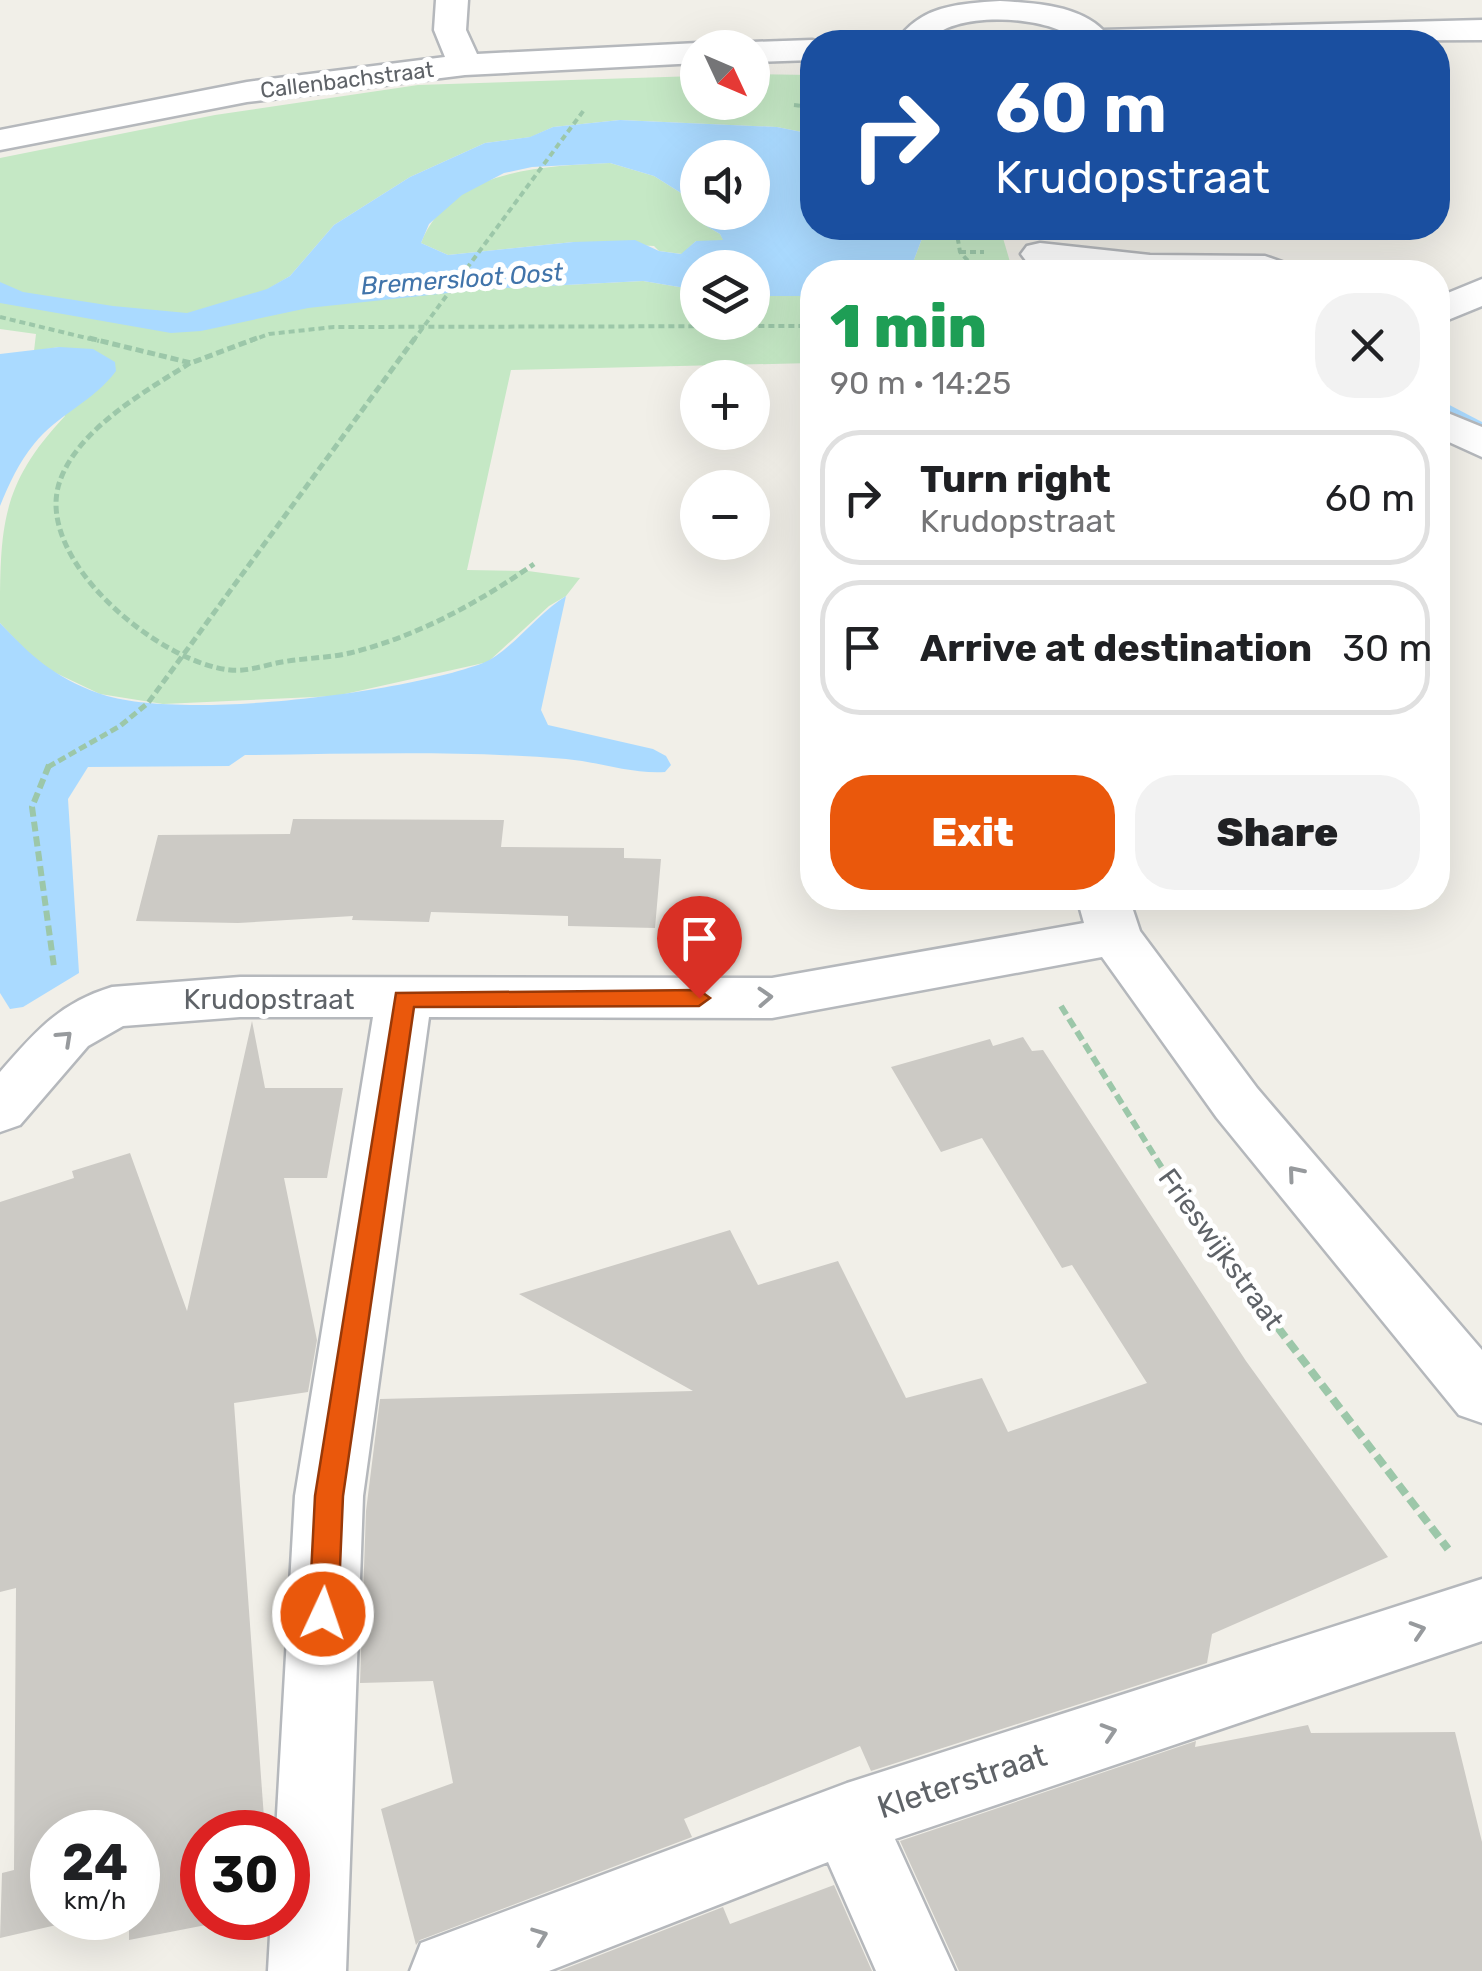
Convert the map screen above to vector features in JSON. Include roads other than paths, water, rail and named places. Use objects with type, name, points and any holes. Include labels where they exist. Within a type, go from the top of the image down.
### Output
[{"type":"street","points":[[452,0],[450,30],[465,65]]},
{"type":"street","points":[[918,30],[936,16],[993,3],[1060,15],[1087,30]]},
{"type":"street","points":[[770,51],[800,50]]},
{"type":"street","name":"Callenbachstraat","points":[[0,140],[247,92],[465,65],[680,54]]},
{"type":"street","points":[[1039,251],[1095,260]]},
{"type":"street","points":[[1450,307],[1482,292]]},
{"type":"street","points":[[1450,427],[1482,444]]},
{"type":"street","points":[[1109,917],[1238,1103],[1482,1396]]},
{"type":"street","name":"Krudopstraat","points":[[0,1110],[68,1032],[112,1007],[182,998],[772,998],[1028,952],[1109,917]]},
{"type":"street","points":[[307,1971],[329,1496],[404,999]]},
{"type":"street","name":"Kleterstraat","points":[[449,1971],[1474,1582]]},
{"type":"street","points":[[847,1819],[916,1971]]},
{"type":"water","points":[[620,120],[777,127],[800,132],[800,240],[921,240],[914,260],[800,260],[800,296],[770,296],[770,250],[686,250],[696,241],[723,240],[713,230],[770,230],[770,140],[680,140],[680,192],[654,176],[610,163],[532,167],[504,173],[462,195],[429,224],[421,243],[448,255],[635,240],[659,251],[680,254],[680,287],[643,281],[486,289],[308,308],[201,331],[171,333],[0,303],[0,282],[23,292],[187,313],[267,289],[290,276],[334,225],[410,177],[485,143],[530,137],[553,127]]},
{"type":"water","points":[[59,347],[93,349],[115,362],[116,371],[34,444],[0,506],[0,354]]},
{"type":"water","points":[[566,596],[541,710],[548,725],[653,749],[666,756],[671,765],[665,772],[566,759],[446,754],[245,755],[229,766],[88,767],[68,799],[79,973],[23,1007],[10,1009],[0,993],[0,623],[44,664],[98,693],[180,705],[233,704],[347,693],[483,663],[503,651]]},
{"type":"waterway","name":"Bremersloot Oost","points":[[1450,411],[1482,429]]}]
